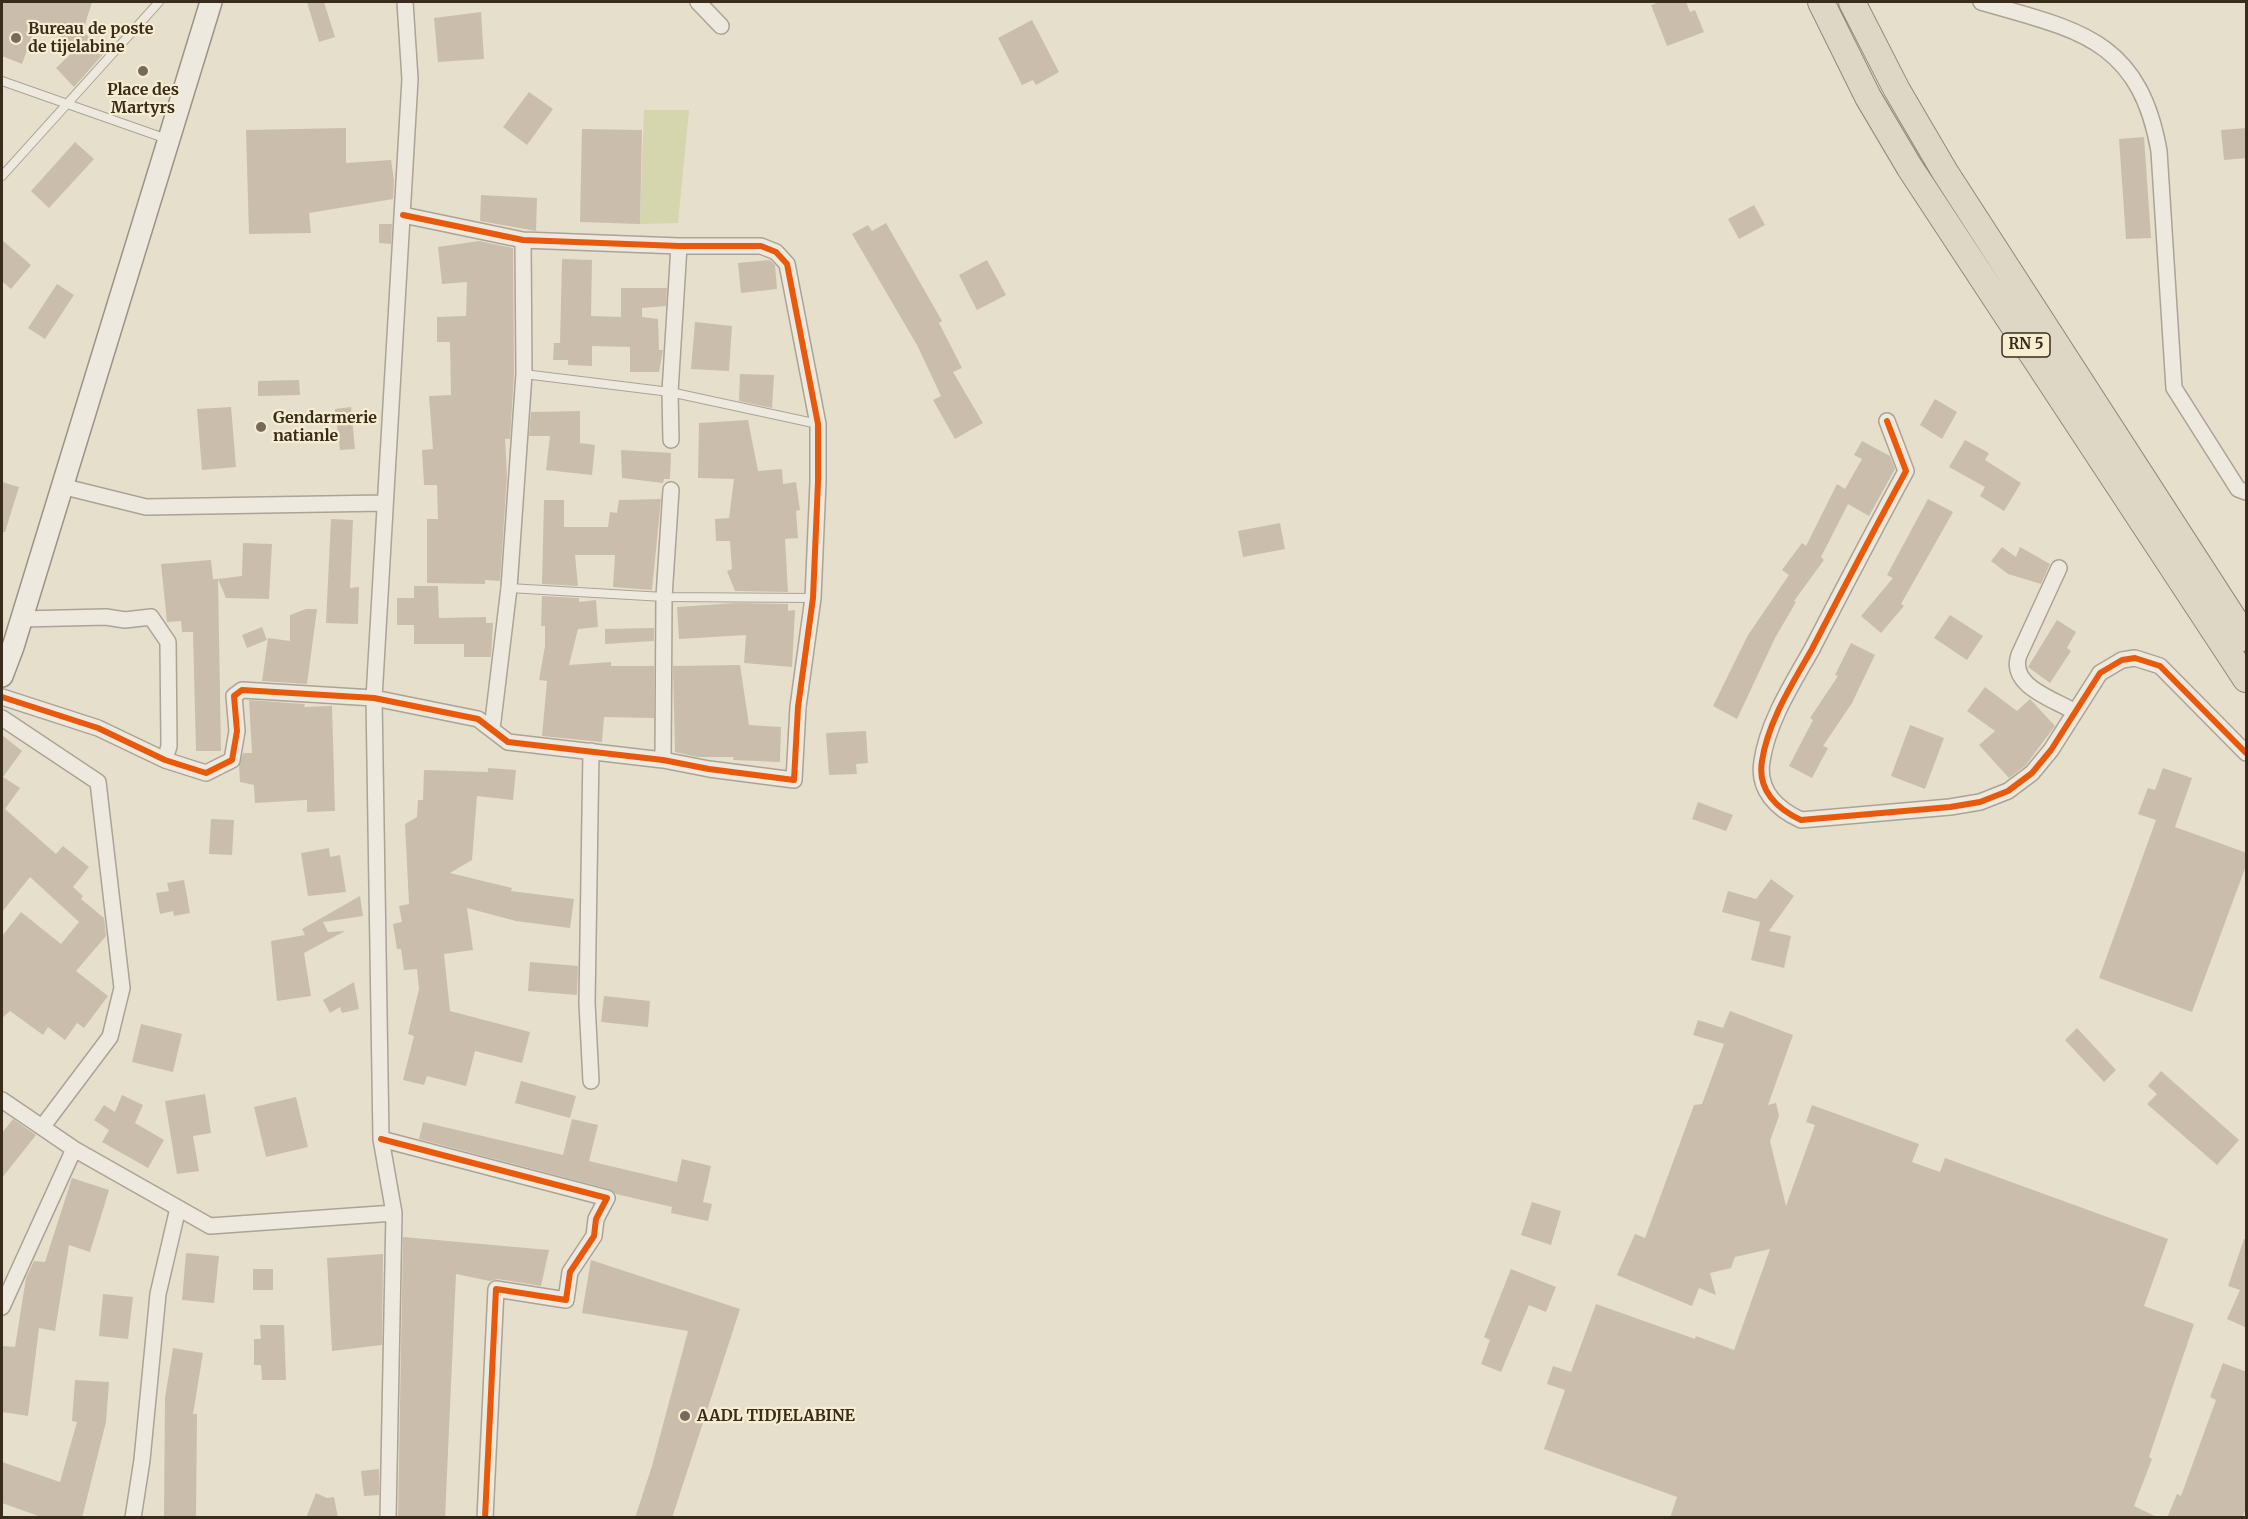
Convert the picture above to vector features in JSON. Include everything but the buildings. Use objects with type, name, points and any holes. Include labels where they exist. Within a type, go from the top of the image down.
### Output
[{"type":"highway","name":"RN 5","points":[[1821,2],[1868,97],[1910,168],[2247,679]]},
{"type":"highway","name":"RN 5","points":[[1852,2],[1897,90],[1945,172],[2247,638]]},
{"type":"main road","points":[[2,676],[211,2]]},
{"type":"street","points":[[388,1518],[394,1213],[381,1139],[374,698],[410,79],[405,2]]},
{"type":"street","points":[[698,2],[721,26]]},
{"type":"street","points":[[1981,2],[2056,24],[2088,37],[2116,58],[2138,85],[2153,117],[2159,151],[2174,388],[2238,489],[2247,492]]},
{"type":"street","points":[[2,697],[98,728],[165,760],[206,773],[228,763],[233,756],[237,730],[234,696],[242,690],[374,698],[478,718],[508,741],[663,760],[709,769],[794,780],[798,707],[813,598],[818,424],[788,264],[776,252],[761,246],[679,246],[523,240],[403,215]]},
{"type":"street","points":[[492,729],[509,588],[524,374],[523,240]]},
{"type":"street","points":[[671,440],[670,392],[679,246]]},
{"type":"street","points":[[1887,421],[1906,471],[1776,715],[1761,762],[1763,780],[1770,799],[1783,812],[1801,820],[1980,802],[2008,791],[2032,773],[2051,750],[2100,673],[2110,665],[2122,660],[2148,660],[2169,675],[2247,753]]},
{"type":"street","points":[[62,486],[146,507],[384,503]]},
{"type":"street","points":[[663,760],[664,597],[671,490]]},
{"type":"street","points":[[2059,568],[2019,655],[2016,667],[2024,683],[2075,712]]},
{"type":"street","points":[[21,619],[106,617],[125,620],[151,616],[168,642],[170,746],[165,760]]},
{"type":"street","points":[[2,718],[98,783],[122,988],[110,1037],[43,1126]]},
{"type":"street","points":[[591,751],[587,1003],[591,1081]]},
{"type":"street","points":[[2,1100],[74,1149],[210,1226],[394,1213]]},
{"type":"street","points":[[381,1139],[607,1198],[596,1219],[594,1236],[570,1272],[566,1300],[496,1289],[485,1518]]},
{"type":"street","points":[[2,1307],[74,1149]]},
{"type":"street","points":[[133,1518],[142,1460],[158,1294],[178,1208]]},
{"type":"lane","points":[[2,176],[159,2]]},
{"type":"lane","points":[[2,81],[167,139]]},
{"type":"lane","points":[[524,374],[670,392],[818,424]]},
{"type":"lane","points":[[509,588],[664,597],[813,598]]},
{"type":"green space","points":[[644,110],[689,110],[678,223],[640,224]]},
{"type":"cycle path","points":[[2,697],[98,728],[165,760],[206,773],[232,760],[237,731],[234,696],[242,690],[374,698],[478,719],[508,742],[663,760],[709,769],[794,780],[798,707],[813,598],[818,424],[787,264],[776,252],[761,246],[679,246],[523,240],[403,215]]},
{"type":"cycle path","points":[[1887,421],[1906,471],[1775,717],[1765,746],[1761,771],[1766,790],[1777,804],[1801,820],[1950,807],[1980,802],[2008,791],[2032,773],[2051,750],[2100,673],[2122,660],[2135,658],[2160,666],[2246,753]]},
{"type":"cycle path","points":[[381,1139],[607,1198],[596,1219],[594,1236],[570,1272],[566,1300],[496,1289],[485,1518]]},
{"type":"place","name":"Bureau de poste de tijelabine","points":[[16,38]]},
{"type":"place","name":"Place des Martyrs","points":[[143,71]]},
{"type":"place","name":"Gendarmerie natianle","points":[[261,427]]},
{"type":"place","name":"AADL TIDJELABINE","points":[[685,1416]]}]
